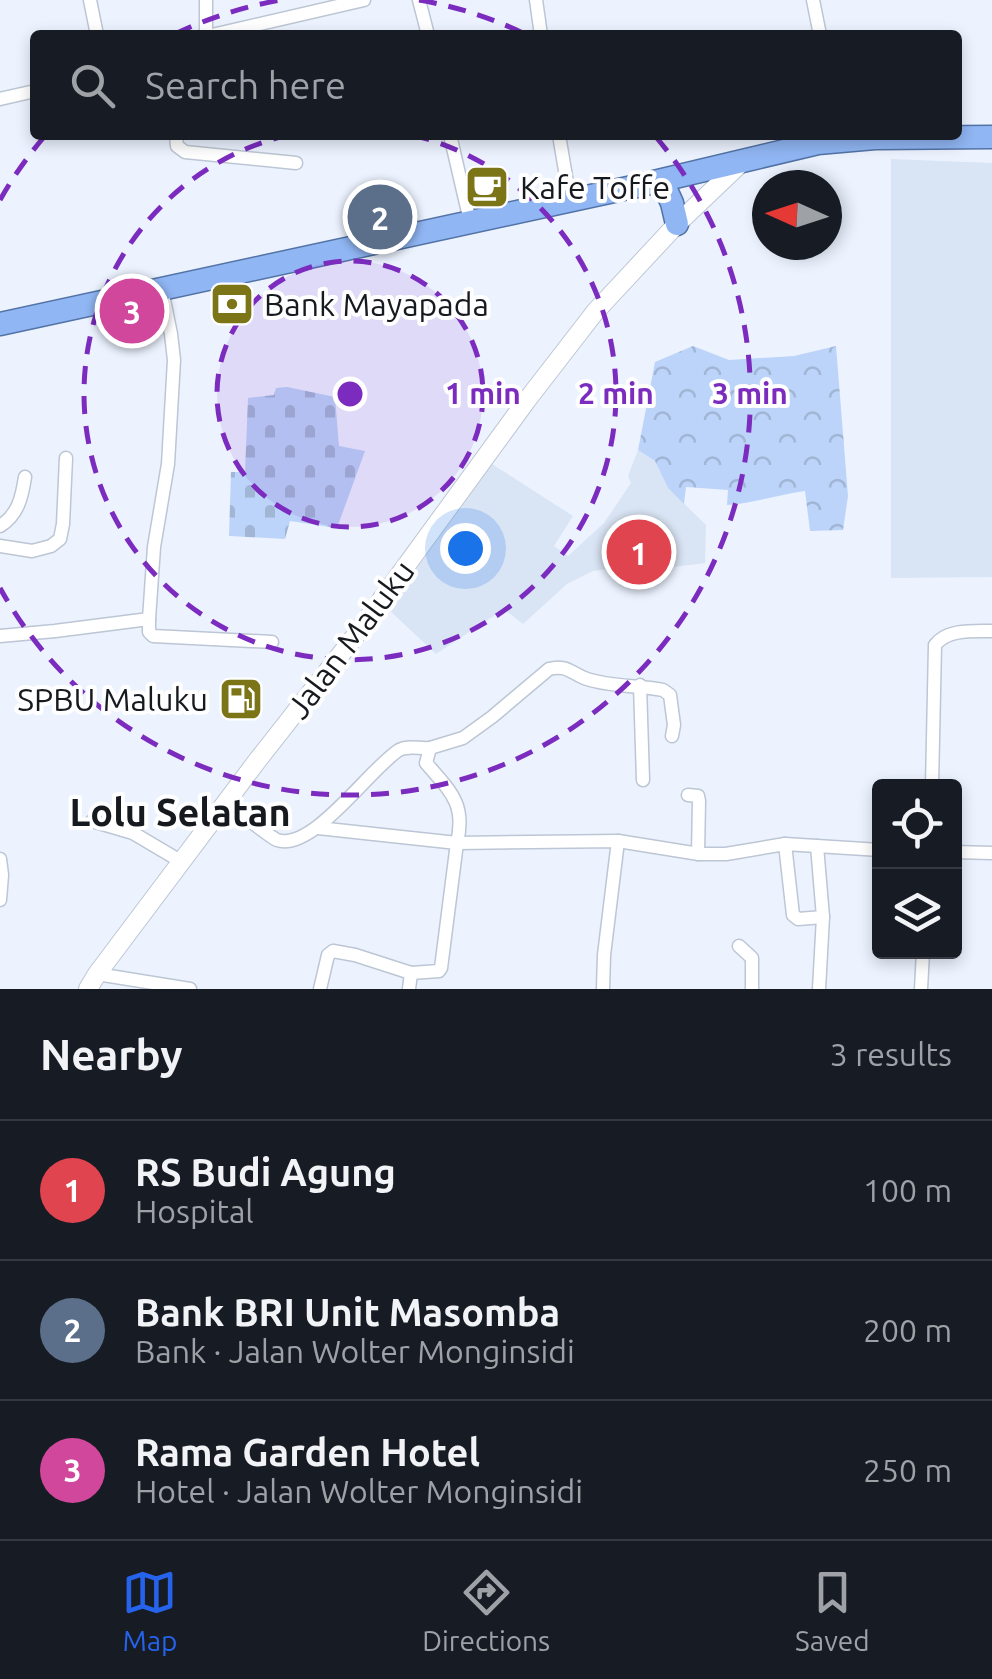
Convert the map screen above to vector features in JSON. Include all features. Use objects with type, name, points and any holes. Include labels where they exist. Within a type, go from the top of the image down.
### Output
[{"type":"highway","points":[[962,136],[992,136]]},
{"type":"highway","points":[[0,324],[662,181],[828,140]]},
{"type":"highway","points":[[662,181],[677,224]]},
{"type":"main road","name":"Jalan Maluku","points":[[92,982],[352,640],[538,385],[616,288],[741,162]]},
{"type":"street","points":[[90,0],[96,30]]},
{"type":"street","points":[[206,0],[209,30]]},
{"type":"street","points":[[231,30],[364,0]]},
{"type":"street","points":[[420,0],[427,30]]},
{"type":"street","points":[[536,0],[541,30]]},
{"type":"street","points":[[813,0],[819,30]]},
{"type":"street","points":[[0,99],[30,92]]},
{"type":"street","points":[[176,140],[177,146],[185,152],[296,163]]},
{"type":"street","points":[[451,140],[470,221]]},
{"type":"street","points":[[559,140],[570,200]]},
{"type":"street","points":[[162,290],[174,360],[168,464],[154,546],[149,632],[153,636],[272,642]]},
{"type":"street","points":[[0,546],[32,551],[51,546],[60,538],[66,458]]},
{"type":"street","points":[[0,526],[9,521],[16,509],[24,477]]},
{"type":"street","points":[[0,636],[149,618]]},
{"type":"street","points":[[932,779],[935,645],[939,638],[949,634],[992,630]]},
{"type":"street","points":[[227,802],[278,840],[296,840],[318,828],[381,765],[406,748],[430,748],[463,738],[549,669],[558,666],[590,680],[663,690],[670,695],[672,736]]},
{"type":"street","points":[[640,685],[643,780]]},
{"type":"street","points":[[320,989],[328,956],[333,952],[411,974],[442,968],[461,816],[454,797],[426,763],[406,748]]},
{"type":"street","points":[[426,763],[430,748]]},
{"type":"street","points":[[688,795],[698,796],[698,854]]},
{"type":"street","points":[[92,821],[133,834],[182,862]]},
{"type":"street","points":[[318,828],[457,843],[618,842],[698,854],[726,854],[785,844],[872,849]]},
{"type":"street","points":[[603,989],[618,842]]},
{"type":"street","points":[[785,844],[793,915],[798,919],[823,916]]},
{"type":"street","points":[[818,846],[823,916],[819,989]]},
{"type":"street","points":[[962,852],[992,853]]},
{"type":"street","points":[[0,859],[0,900]]},
{"type":"street","points":[[739,946],[752,958],[752,989]]},
{"type":"street","points":[[921,989],[923,959]]},
{"type":"street","points":[[409,989],[411,974]]},
{"type":"street","points":[[92,982],[190,989]]},
{"type":"shaded area","points":[[891,159],[992,163],[992,577],[891,578]]},
{"type":"shaded area","points":[[638,450],[655,461],[668,488],[706,525],[705,563],[650,570],[593,571],[567,584],[523,624],[504,609],[436,654],[388,609],[492,464],[573,516],[554,546],[568,556],[604,523],[631,483],[628,476]]},
{"type":"green space","points":[[693,346],[729,360],[794,356],[836,346],[848,496],[843,530],[810,531],[805,491],[727,505],[728,490],[686,487],[684,504],[668,488],[655,461],[638,450],[655,362]]},
{"type":"green space","points":[[276,388],[335,397],[339,446],[365,451],[337,528],[290,521],[285,539],[229,536],[231,472],[245,472],[248,398],[274,395]]},
{"type":"place","name":"Kafe Toffe","points":[[487,187]]},
{"type":"place","name":"Bank BRI Unit Masomba","points":[[380,217]]},
{"type":"place","name":"Bank Mayapada","points":[[232,304]]},
{"type":"place","name":"Rama Garden Hotel","points":[[132,311]]},
{"type":"place","name":"RS Budi Agung","points":[[639,552]]},
{"type":"place","name":"SPBU Maluku","points":[[241,699]]},
{"type":"district","name":"Lolu Selatan","points":[[180,812]]}]
